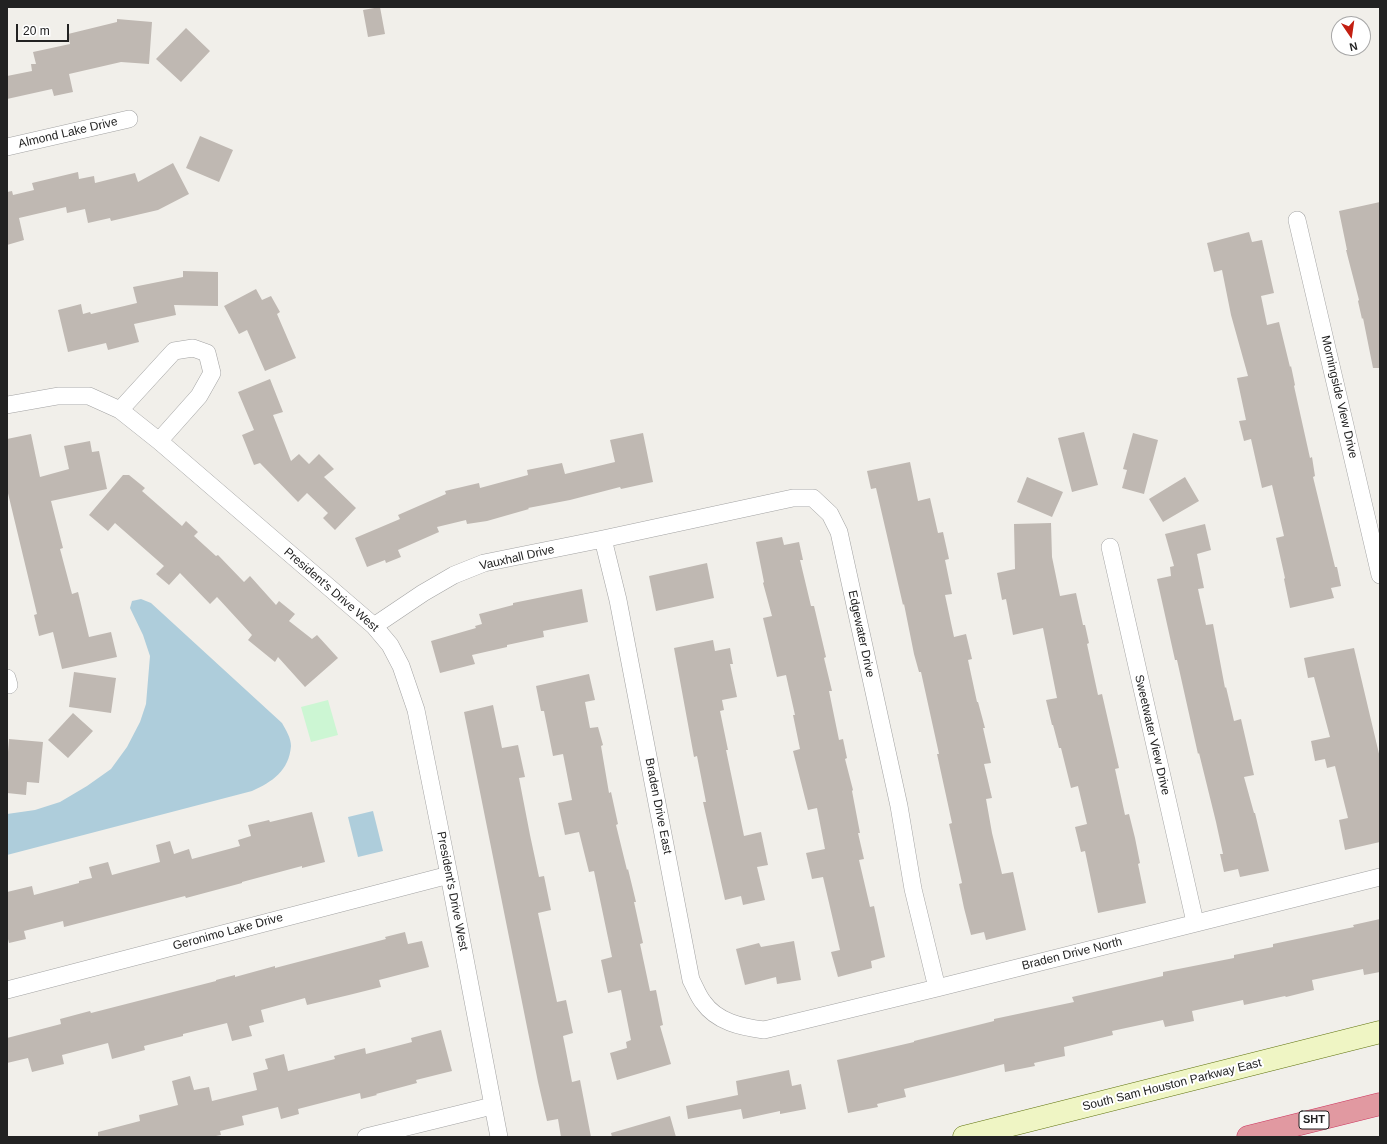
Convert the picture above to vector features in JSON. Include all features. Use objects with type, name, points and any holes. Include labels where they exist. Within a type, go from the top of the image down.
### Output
[{"type":"highway","name":"SHT","points":[[1248,1137],[1380,1104]]},
{"type":"main road","name":"South Sam Houston Parkway East","points":[[964,1137],[1380,1032]]},
{"type":"street","name":"Almond Lake Drive","points":[[7,147],[129,119]]},
{"type":"street","name":"Morningside View Drive","points":[[1297,220],[1380,575]]},
{"type":"street","points":[[120,410],[174,351],[193,348],[207,353],[212,373],[199,396],[160,441]]},
{"type":"street","name":"President's Drive West","points":[[7,406],[58,396],[89,396],[120,410],[160,441],[374,626],[390,645],[401,666],[416,710],[499,1137]]},
{"type":"street","name":"Edgewater Drive","points":[[603,539],[793,498],[813,498],[830,514],[839,532],[899,806],[913,889],[937,988]]},
{"type":"street","name":"Vauxhall Drive","points":[[374,626],[423,593],[454,575],[484,563],[603,539]]},
{"type":"street","name":"Braden Drive East","points":[[603,539],[621,616],[691,980],[703,1003],[720,1019],[744,1027],[764,1030]]},
{"type":"street","name":"Sweetwater View Drive","points":[[1110,547],[1195,922]]},
{"type":"street","name":"Geronimo Lake Drive","points":[[7,990],[449,875]]},
{"type":"street","name":"Braden Drive North","points":[[764,1030],[937,988],[1380,876]]},
{"type":"street","points":[[366,1137],[492,1106]]},
{"type":"green space","points":[[328,700],[338,735],[311,742],[301,707]]},
{"type":"water","points":[[141,599],[151,603],[282,723],[291,743],[290,755],[287,762],[283,769],[273,779],[252,791],[7,855],[7,814],[35,810],[60,802],[87,786],[111,769],[127,747],[140,722],[146,704],[150,656],[143,635],[130,608],[132,601]]},
{"type":"water","points":[[373,811],[383,851],[358,857],[348,817]]},
{"type":"building","points":[[380,7],[385,34],[368,37],[363,10]]},
{"type":"building","points":[[117,19],[152,22],[149,64],[121,62],[69,74],[73,92],[54,96],[52,89],[7,99],[7,76],[32,71],[31,64],[36,64],[33,52],[70,44],[68,34],[117,22]]},
{"type":"building","points":[[186,28],[210,51],[181,82],[156,59]]},
{"type":"building","points":[[200,136],[233,150],[219,182],[186,168]]},
{"type":"building","points":[[173,163],[189,194],[158,210],[111,221],[110,218],[88,223],[85,209],[67,213],[66,207],[19,218],[24,240],[7,245],[7,192],[12,191],[13,195],[34,190],[32,183],[78,172],[79,179],[94,176],[95,183],[135,173],[138,182]]},
{"type":"building","points":[[1380,202],[1380,368],[1373,368],[1359,300],[1346,250],[1339,211]]},
{"type":"building","points":[[1249,232],[1252,242],[1262,240],[1274,293],[1261,296],[1267,325],[1279,322],[1290,367],[1291,366],[1310,458],[1312,457],[1315,476],[1313,477],[1341,586],[1331,588],[1334,598],[1290,608],[1276,538],[1284,536],[1272,485],[1262,488],[1251,439],[1244,441],[1239,421],[1246,420],[1237,378],[1248,376],[1231,315],[1222,270],[1214,272],[1207,243]]},
{"type":"building","points":[[183,271],[218,272],[218,306],[174,305],[176,315],[134,324],[139,342],[108,350],[106,343],[68,352],[58,310],[81,304],[83,314],[90,312],[91,314],[137,303],[133,287],[183,277]]},
{"type":"building","points":[[256,289],[262,300],[271,296],[280,312],[277,314],[296,358],[265,371],[247,330],[239,334],[224,306]]},
{"type":"building","points":[[270,379],[283,412],[273,415],[291,461],[299,454],[309,464],[319,454],[334,469],[324,477],[356,508],[335,530],[323,518],[328,513],[307,493],[298,502],[260,463],[254,465],[242,435],[254,430],[238,392]]},
{"type":"building","points":[[1084,432],[1098,485],[1072,492],[1058,438]]},
{"type":"building","points":[[643,433],[653,482],[621,489],[620,487],[570,500],[528,508],[529,509],[487,521],[467,524],[466,520],[437,527],[439,532],[398,550],[401,557],[386,563],[385,560],[367,567],[355,538],[400,519],[398,515],[446,494],[445,491],[479,483],[480,488],[528,475],[527,470],[562,463],[565,474],[615,462],[610,440]]},
{"type":"building","points":[[1133,433],[1158,440],[1144,494],[1122,488],[1127,470],[1123,469]]},
{"type":"building","points":[[31,434],[40,477],[69,469],[64,446],[90,441],[92,452],[99,451],[107,489],[51,501],[63,548],[60,549],[72,594],[78,592],[89,637],[111,632],[117,657],[62,669],[53,632],[39,636],[34,615],[37,614],[7,489],[7,439]]},
{"type":"building","points":[[910,462],[918,501],[930,498],[938,533],[943,532],[949,559],[945,560],[952,594],[945,595],[954,637],[966,634],[972,659],[968,660],[977,702],[985,728],[983,728],[991,763],[984,764],[992,798],[986,799],[992,833],[1002,874],[1013,872],[1026,930],[986,940],[984,932],[971,935],[964,908],[959,884],[962,883],[949,824],[952,823],[921,672],[919,672],[914,654],[904,604],[903,605],[876,488],[871,489],[867,471]]},
{"type":"building","points":[[123,475],[129,475],[145,488],[142,491],[182,526],[186,521],[198,532],[194,536],[216,556],[218,555],[244,582],[250,576],[276,605],[279,601],[295,614],[289,621],[312,639],[317,635],[338,658],[305,687],[278,657],[275,662],[248,640],[252,635],[217,597],[210,604],[180,573],[169,585],[156,574],[164,566],[115,523],[108,531],[89,515]]},
{"type":"building","points":[[1027,477],[1063,492],[1052,517],[1017,502]]},
{"type":"building","points":[[1185,477],[1199,501],[1163,522],[1149,499]]},
{"type":"building","points":[[1051,523],[1052,557],[1060,596],[1076,593],[1083,625],[1085,625],[1089,643],[1087,644],[1098,695],[1102,694],[1119,768],[1115,769],[1125,815],[1129,814],[1135,838],[1140,863],[1138,864],[1146,903],[1098,913],[1085,851],[1081,852],[1075,827],[1087,824],[1078,786],[1071,788],[1061,748],[1059,748],[1046,700],[1057,698],[1043,628],[1013,635],[1006,599],[1002,600],[997,573],[1015,569],[1014,524]]},
{"type":"building","points":[[1205,524],[1211,550],[1197,554],[1204,588],[1198,589],[1206,625],[1213,624],[1225,688],[1226,687],[1234,721],[1241,719],[1254,775],[1244,777],[1255,813],[1269,871],[1240,877],[1238,869],[1224,872],[1220,854],[1223,854],[1216,822],[1199,753],[1198,754],[1177,660],[1175,660],[1157,579],[1171,576],[1170,567],[1174,566],[1165,534]]},
{"type":"building","points":[[782,537],[784,545],[799,542],[803,560],[800,560],[811,606],[814,606],[826,657],[824,658],[832,691],[829,691],[839,740],[843,739],[847,758],[845,759],[853,790],[860,833],[858,833],[864,859],[859,860],[870,907],[874,906],[885,957],[871,961],[872,968],[838,977],[831,952],[840,950],[823,877],[812,879],[806,853],[825,849],[817,808],[808,810],[793,751],[800,749],[793,715],[795,715],[786,675],[777,677],[763,618],[772,616],[763,583],[756,542]]},
{"type":"building","points":[[707,563],[714,598],[656,611],[649,576]]},
{"type":"building","points":[[582,589],[588,622],[543,631],[544,637],[507,645],[507,647],[472,655],[475,664],[440,673],[431,641],[476,628],[475,626],[482,624],[479,614],[513,605],[513,603]]},
{"type":"building","points":[[713,640],[715,651],[730,648],[733,664],[730,664],[737,697],[722,700],[724,710],[720,711],[728,750],[726,750],[744,836],[761,832],[768,865],[757,867],[765,900],[743,905],[741,896],[725,900],[703,802],[706,802],[697,756],[694,757],[674,648]]},
{"type":"building","points":[[1354,648],[1380,758],[1380,842],[1345,850],[1339,820],[1348,818],[1335,766],[1327,768],[1325,759],[1315,761],[1311,741],[1330,737],[1314,677],[1308,678],[1304,658]]},
{"type":"building","points":[[74,672],[116,678],[111,713],[69,707]]},
{"type":"building","points":[[589,674],[595,700],[585,702],[590,728],[598,727],[603,745],[601,746],[609,793],[611,792],[618,824],[616,825],[636,902],[634,902],[643,943],[640,944],[650,991],[656,990],[663,1025],[660,1026],[671,1064],[617,1080],[610,1053],[627,1048],[626,1042],[631,1040],[621,990],[608,993],[601,960],[612,957],[594,871],[589,872],[579,832],[565,835],[558,803],[572,800],[563,754],[553,756],[544,711],[541,711],[536,686]]},
{"type":"building","points":[[493,705],[502,748],[518,745],[525,777],[519,778],[530,835],[539,877],[544,876],[551,910],[538,913],[557,1002],[566,1000],[573,1033],[563,1036],[572,1082],[580,1080],[591,1137],[561,1137],[558,1119],[547,1121],[538,1082],[464,712]]},
{"type":"building","points":[[73,713],[93,731],[68,758],[48,740]]},
{"type":"building","points":[[9,739],[43,742],[39,783],[27,782],[26,795],[7,793]]},
{"type":"building","points":[[312,812],[325,862],[302,868],[302,866],[186,898],[185,896],[64,927],[63,921],[24,931],[26,939],[9,943],[7,935],[7,892],[32,886],[34,895],[79,883],[79,881],[92,878],[89,867],[108,862],[112,875],[160,862],[156,845],[170,841],[174,854],[189,849],[192,859],[240,846],[238,840],[251,836],[248,825],[269,820],[270,822]]},
{"type":"building","points":[[1380,919],[1380,972],[1364,975],[1363,969],[1312,980],[1314,990],[1286,997],[1244,1005],[1243,1000],[1192,1011],[1194,1021],[1165,1027],[1163,1020],[1112,1031],[1113,1035],[1064,1047],[1065,1056],[1034,1063],[1035,1066],[1005,1072],[1004,1064],[904,1089],[906,1097],[877,1104],[878,1107],[848,1113],[837,1060],[914,1042],[994,1021],[994,1019],[1074,1002],[1072,997],[1163,976],[1163,972],[1234,958],[1234,955],[1273,947],[1273,944],[1354,927],[1353,925]]},
{"type":"building","points":[[405,932],[408,944],[422,941],[429,967],[379,980],[381,987],[307,1005],[305,998],[261,1010],[264,1022],[249,1026],[252,1036],[232,1041],[227,1023],[144,1046],[145,1050],[112,1059],[108,1043],[62,1055],[64,1064],[32,1072],[28,1058],[7,1063],[7,1038],[61,1024],[60,1019],[90,1011],[91,1013],[235,975],[235,977],[275,966],[275,968],[386,939],[385,937]]},
{"type":"building","points":[[794,941],[801,980],[777,984],[776,977],[745,985],[736,949],[759,943],[761,947]]},
{"type":"building","points":[[441,1030],[452,1071],[416,1080],[417,1083],[361,1099],[360,1093],[298,1109],[299,1114],[281,1119],[278,1107],[242,1116],[244,1125],[220,1131],[221,1135],[211,1137],[98,1137],[98,1132],[140,1121],[139,1115],[178,1105],[172,1081],[190,1076],[194,1090],[209,1087],[212,1101],[257,1090],[253,1073],[268,1069],[265,1059],[284,1054],[288,1071],[335,1059],[334,1056],[365,1048],[366,1054],[412,1042],[411,1038]]},
{"type":"building","points":[[789,1070],[792,1086],[801,1084],[806,1109],[780,1114],[780,1111],[743,1119],[741,1109],[688,1119],[686,1106],[738,1095],[736,1081]]},
{"type":"building","points":[[670,1116],[676,1137],[612,1137],[611,1133]]}]
